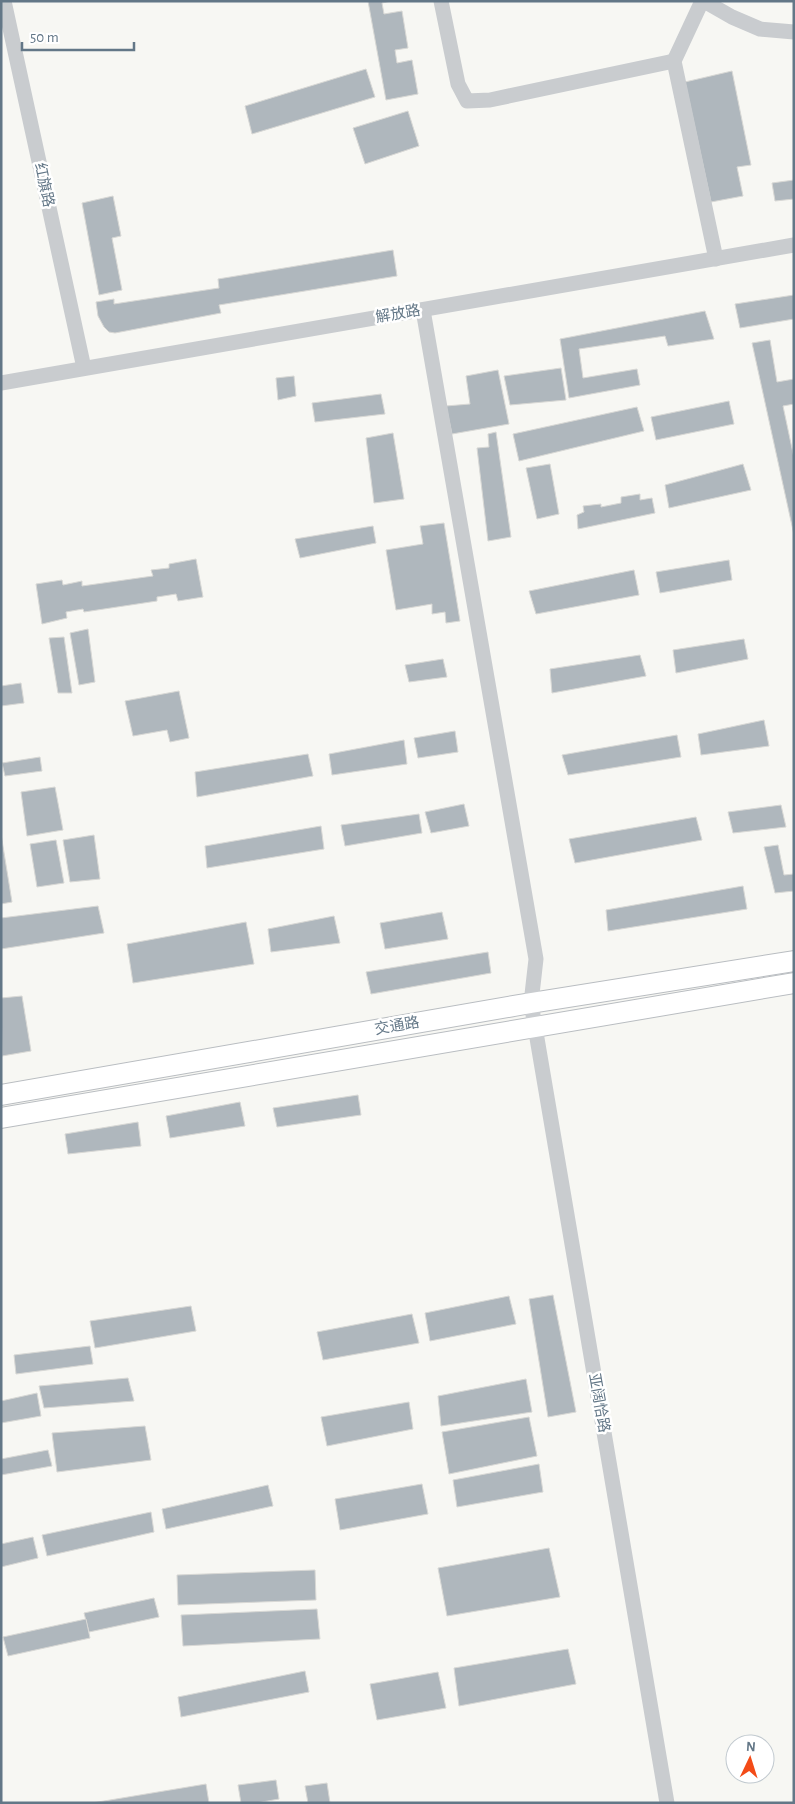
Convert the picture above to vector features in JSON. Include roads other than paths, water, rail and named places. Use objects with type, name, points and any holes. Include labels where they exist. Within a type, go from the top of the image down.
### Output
[{"type":"main road","name":"交通路","points":[[1,1094],[531,1003],[794,962]]},
{"type":"main road","points":[[1,1118],[794,983]]},
{"type":"street","name":"红旗路","points":[[4,1],[84,368]]},
{"type":"street","points":[[442,1],[458,84],[467,101],[490,100],[674,61]]},
{"type":"street","points":[[716,259],[674,61],[703,1],[732,17],[760,29],[794,32]]},
{"type":"street","name":"解放路","points":[[1,383],[794,245]]},
{"type":"street","name":"亚阔恰路","points":[[423,310],[536,959],[531,1003],[667,1803]]}]
